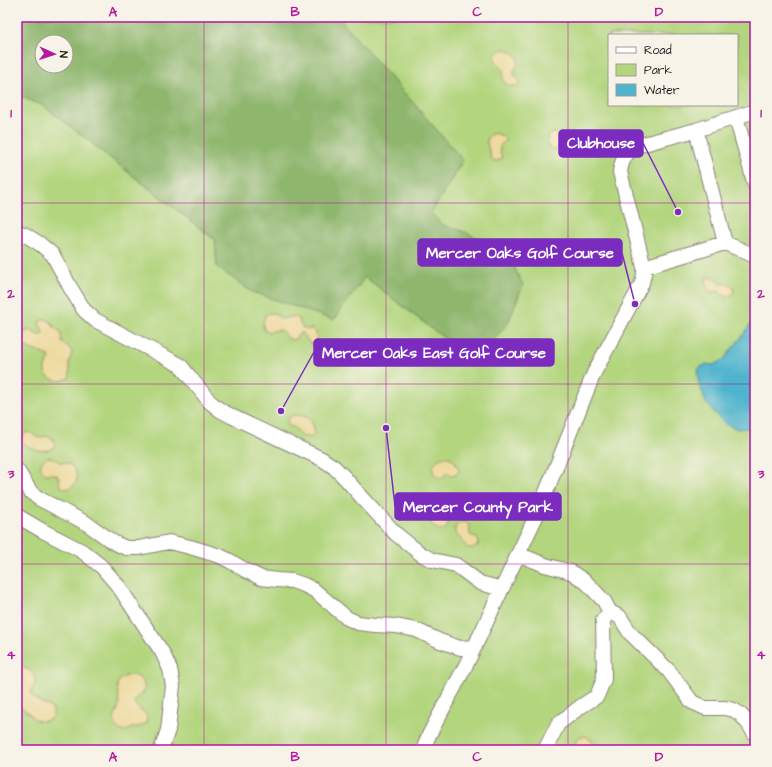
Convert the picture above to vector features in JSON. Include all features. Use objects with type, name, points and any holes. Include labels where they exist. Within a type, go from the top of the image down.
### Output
[{"type":"lane","points":[[423,750],[429,735],[475,647],[538,512],[594,373],[642,283],[644,267],[620,172],[621,163],[624,157],[636,146],[696,130],[755,111]]},
{"type":"lane","points":[[736,117],[755,185]]},
{"type":"lane","points":[[696,130],[725,243]]},
{"type":"lane","points":[[17,232],[24,234],[40,244],[53,255],[84,310],[95,320],[180,365],[210,402],[220,410],[322,459],[334,467],[396,534],[421,554],[432,560],[456,565],[480,583],[502,589]]},
{"type":"lane","points":[[644,267],[725,243],[755,256]]},
{"type":"lane","points":[[17,470],[30,491],[38,498],[86,523],[113,542],[126,548],[140,548],[169,542],[190,547],[220,556],[262,578],[292,581],[304,585],[314,590],[348,618],[358,623],[396,626],[416,630],[460,648],[475,647]]},
{"type":"lane","points":[[17,515],[19,518],[82,551],[102,567],[119,587],[162,652],[170,669],[173,686],[168,730],[161,750]]},
{"type":"lane","points":[[518,554],[545,565],[571,572],[586,582],[604,601],[610,612],[620,617],[630,633],[669,671],[692,702],[705,708],[725,708],[734,710],[747,722],[755,734]]},
{"type":"lane","points":[[545,750],[558,724],[597,696],[604,679],[603,620],[610,612]]},
{"type":"green space","points":[[17,17],[755,17],[755,750],[17,750]]},
{"type":"green space","points":[[17,17],[338,17],[463,160],[431,213],[441,224],[465,232],[508,254],[523,285],[508,323],[488,346],[467,356],[365,277],[334,320],[252,292],[217,267],[215,240],[44,106],[17,95]]},
{"type":"sand","points":[[506,49],[517,56],[518,59],[518,64],[514,72],[520,81],[519,85],[517,86],[509,86],[505,83],[502,69],[494,57],[502,50]]},
{"type":"sand","points":[[495,133],[503,136],[505,141],[500,147],[502,157],[500,160],[494,161],[491,158],[487,138]]},
{"type":"sand","points":[[552,133],[559,135],[561,141],[558,148],[555,150],[547,143],[547,138]]},
{"type":"sand","points":[[707,277],[711,277],[722,284],[731,285],[734,293],[728,297],[719,291],[712,292],[708,290],[706,286]]},
{"type":"sand","points":[[274,313],[282,319],[291,317],[298,318],[302,327],[314,330],[317,338],[316,341],[312,344],[309,343],[303,333],[300,333],[295,339],[292,340],[288,338],[281,330],[265,331],[263,325],[264,318],[266,314]]},
{"type":"sand","points":[[45,319],[50,321],[55,328],[60,331],[62,343],[69,347],[72,352],[69,363],[70,377],[65,380],[59,381],[49,377],[46,374],[45,369],[50,360],[49,356],[28,348],[23,344],[21,336],[24,332],[30,330],[38,335],[42,335],[43,332],[39,323]]},
{"type":"sand","points":[[294,415],[304,416],[310,419],[314,430],[312,437],[302,436],[296,429],[288,425],[287,423],[289,417]]},
{"type":"sand","points":[[29,432],[38,438],[46,436],[52,438],[55,444],[54,448],[50,450],[37,450],[29,447],[22,441],[22,438],[25,433]]},
{"type":"sand","points":[[48,457],[67,463],[73,468],[76,472],[77,480],[72,487],[66,488],[60,486],[57,475],[45,474],[43,472],[41,465],[43,460]]},
{"type":"sand","points":[[444,457],[453,459],[459,469],[457,474],[452,475],[447,472],[443,478],[434,474],[433,465],[435,462]]},
{"type":"sand","points":[[437,513],[448,522],[447,526],[443,530],[439,530],[432,525],[432,518]]},
{"type":"sand","points":[[461,522],[468,524],[470,528],[470,535],[478,539],[478,545],[474,548],[466,547],[455,531],[455,528]]},
{"type":"sand","points":[[17,666],[31,671],[33,674],[35,685],[32,690],[33,697],[53,709],[53,716],[49,720],[35,720],[17,703]]},
{"type":"sand","points":[[130,675],[139,678],[143,682],[144,692],[136,698],[134,703],[146,714],[147,718],[146,723],[141,726],[126,731],[121,731],[117,728],[114,721],[119,707],[117,686],[120,679]]},
{"type":"sand","points":[[581,736],[589,738],[592,742],[591,750],[575,750],[576,741]]},
{"type":"water","points":[[755,317],[755,427],[737,429],[724,423],[706,403],[697,374],[699,368],[706,364],[713,365],[723,360],[744,334]]},
{"type":"place","name":"Clubhouse","points":[[678,212]]},
{"type":"place","name":"Mercer Oaks Golf Course","points":[[635,304]]},
{"type":"place","name":"Mercer Oaks East Golf Course","points":[[281,411]]},
{"type":"place","name":"Mercer County Park","points":[[386,428]]}]
